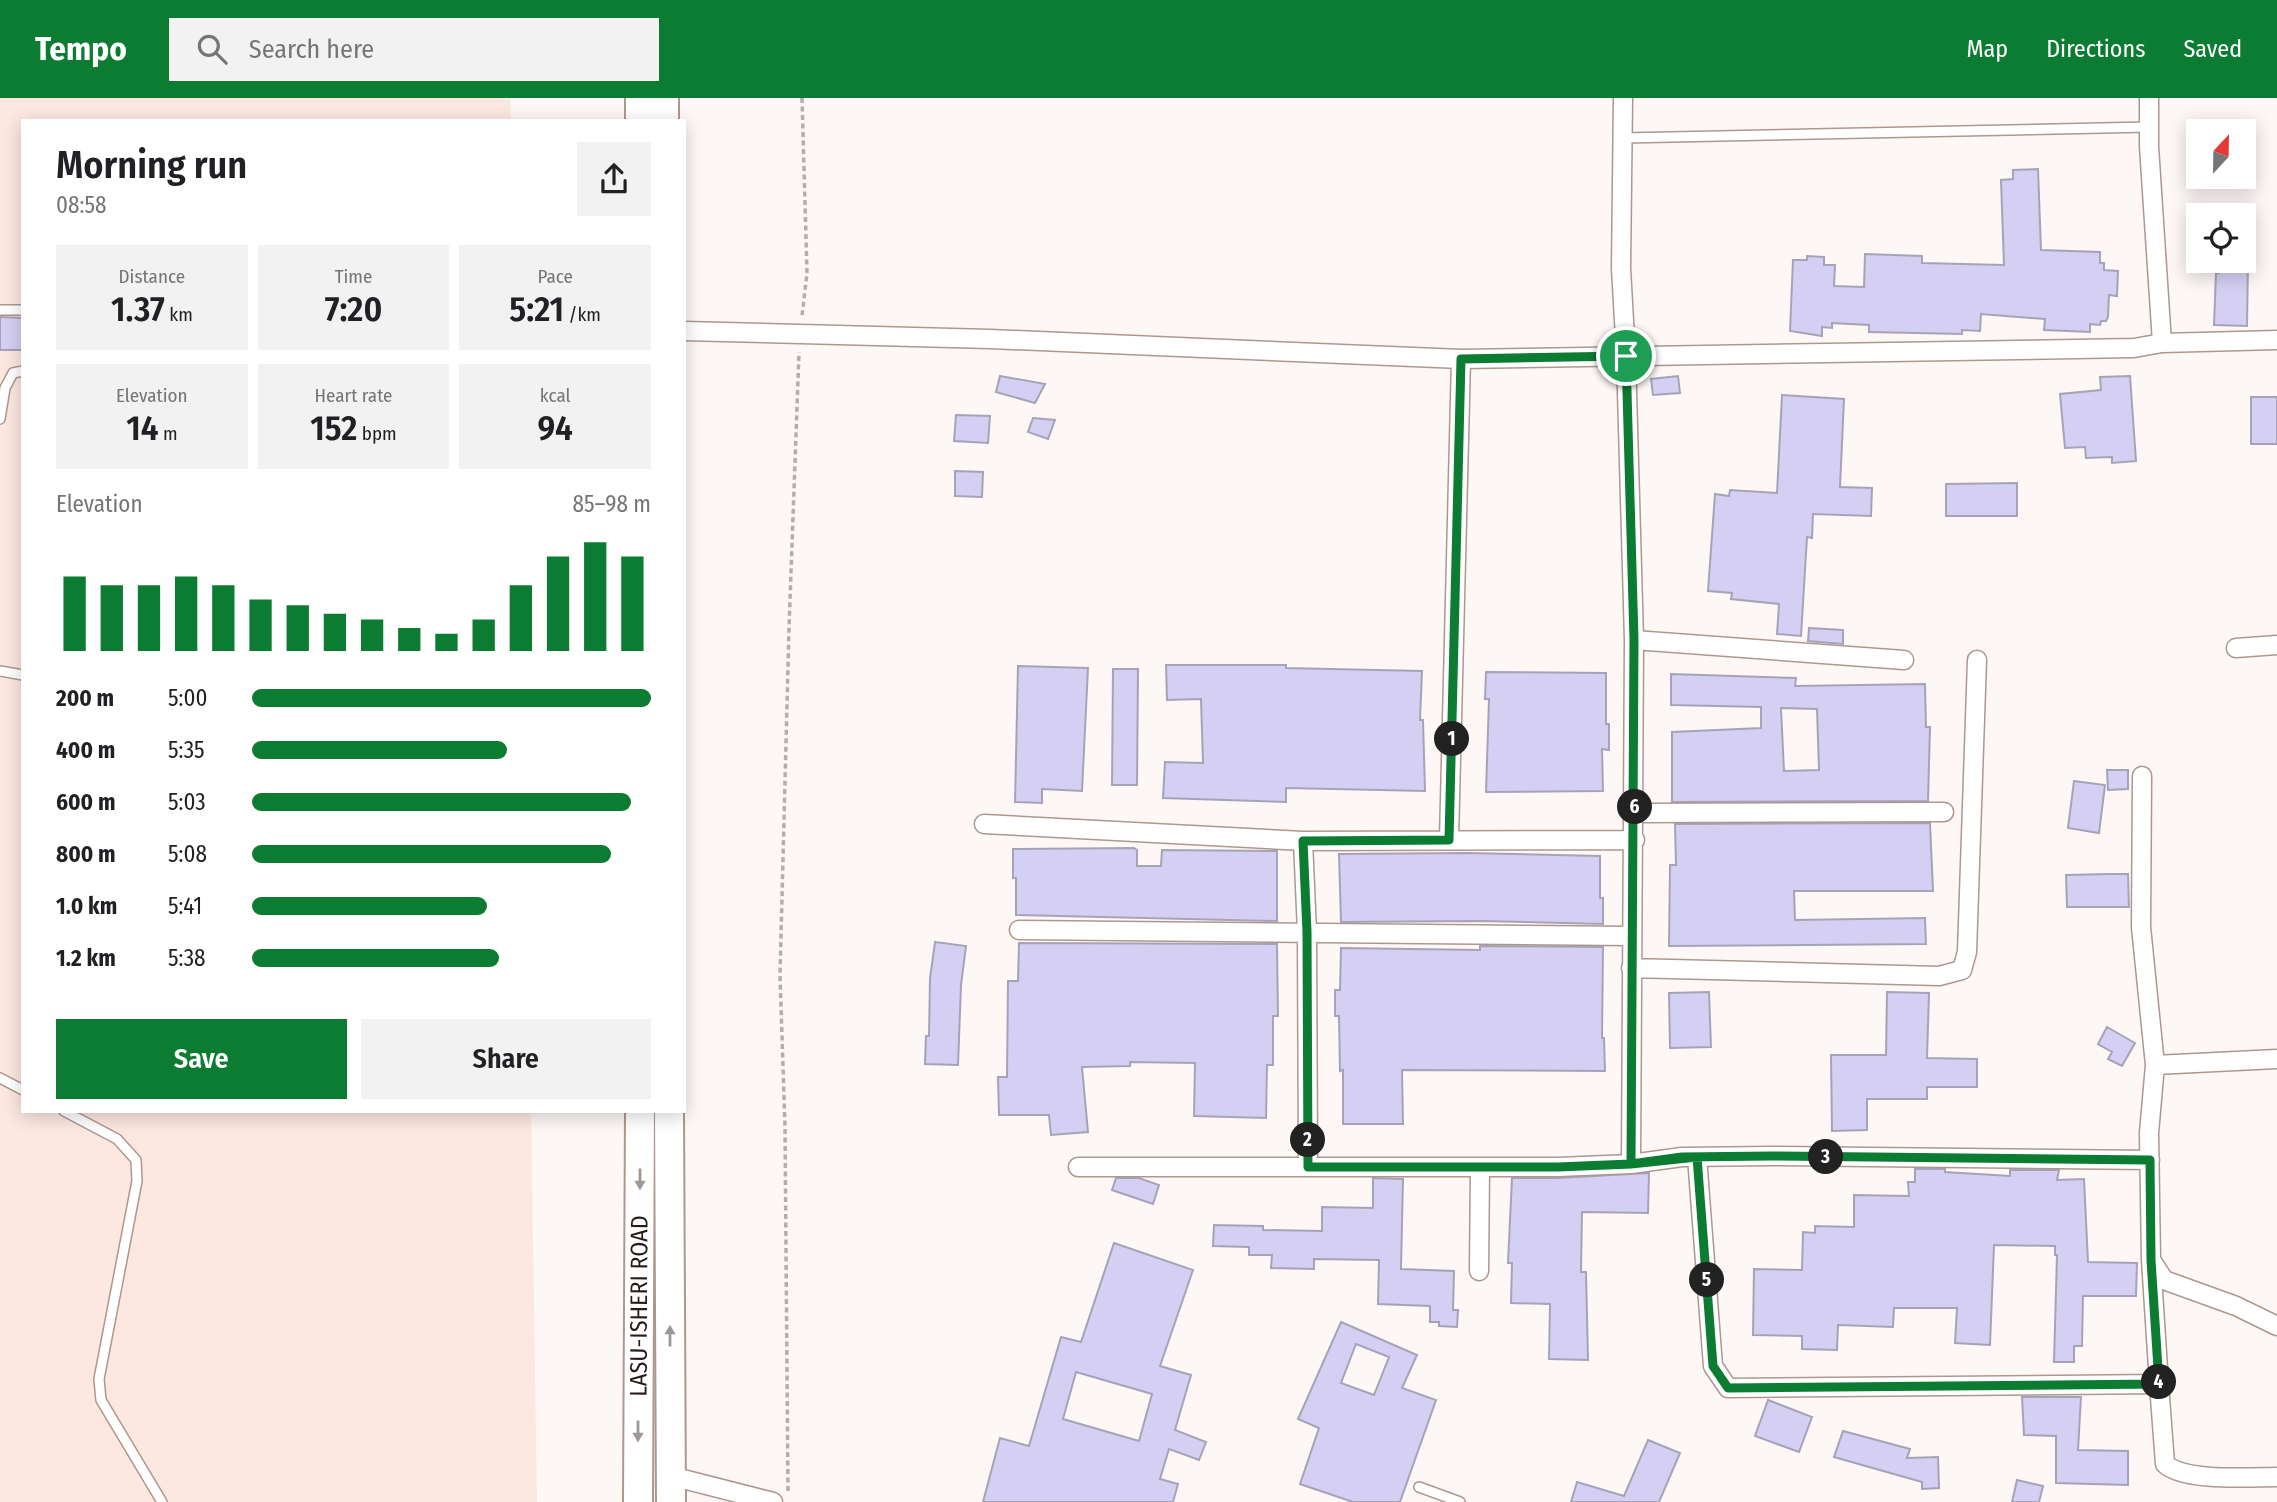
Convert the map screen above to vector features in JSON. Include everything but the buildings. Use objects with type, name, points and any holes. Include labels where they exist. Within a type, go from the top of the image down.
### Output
[{"type":"main road","points":[[640,98],[640,119]]},
{"type":"main road","points":[[664,98],[664,119]]},
{"type":"main road","name":"LASU-ISHERI ROAD","points":[[638,1502],[640,1113]]},
{"type":"main road","name":"LASU-ISHERI ROAD","points":[[669,1113],[671,1489]]},
{"type":"street","points":[[1623,98],[1621,268],[1634,640],[1631,1164]]},
{"type":"street","points":[[2149,98],[2162,343]]},
{"type":"street","points":[[686,331],[800,333],[1461,359],[2134,348],[2162,343],[2277,340]]},
{"type":"street","points":[[1449,840],[1461,359]]},
{"type":"street","points":[[1634,640],[1904,660]]},
{"type":"street","points":[[2236,648],[2277,645]]},
{"type":"street","points":[[1631,968],[1939,976],[1962,970],[1967,952],[1977,660]]},
{"type":"street","points":[[2142,776],[2141,927],[2155,1065],[2149,1133],[2151,1260],[2165,1464],[2172,1470],[2205,1475],[2277,1478]]},
{"type":"street","points":[[1635,813],[1944,812]]},
{"type":"street","points":[[984,824],[1303,841],[1634,840]]},
{"type":"street","points":[[1303,841],[1307,932],[1308,1167]]},
{"type":"street","points":[[1019,930],[1631,936]]},
{"type":"street","points":[[2155,1065],[2277,1059]]},
{"type":"street","points":[[1078,1167],[1480,1167],[1631,1164],[1697,1157],[2150,1160]]},
{"type":"street","points":[[1697,1157],[1713,1366],[1728,1388],[2159,1384]]},
{"type":"street","points":[[1479,1271],[1480,1167]]},
{"type":"street","points":[[2151,1260],[2164,1280],[2236,1306],[2277,1326]]},
{"type":"street","points":[[671,1489],[774,1502]]},
{"type":"lane","points":[[1623,138],[2149,127]]},
{"type":"lane","points":[[0,310],[21,310]]},
{"type":"lane","points":[[0,374],[18,372]]},
{"type":"lane","points":[[0,419],[5,388],[18,372]]},
{"type":"lane","points":[[0,671],[21,675]]},
{"type":"lane","points":[[0,1078],[21,1089]]},
{"type":"lane","points":[[68,1113],[117,1139],[136,1160],[137,1181],[99,1379],[101,1400],[162,1502]]},
{"type":"lane","points":[[1419,1487],[1460,1502]]},
{"type":"path","points":[[789,1502],[785,1127],[780,975],[800,333],[807,273],[802,98]]},
{"type":"shaded area","points":[[0,98],[510,98],[511,119],[21,119],[21,1113],[531,1113],[537,1502],[0,1502]]},
{"type":"route","points":[[1626,356],[1461,359],[1449,840],[1303,841],[1307,932],[1308,1167],[1558,1167],[1631,1164],[1682,1157],[1772,1156],[2150,1160],[2151,1260],[2159,1384],[1728,1388],[1713,1366],[1697,1157],[1631,1164],[1634,640],[1626,356]]}]
